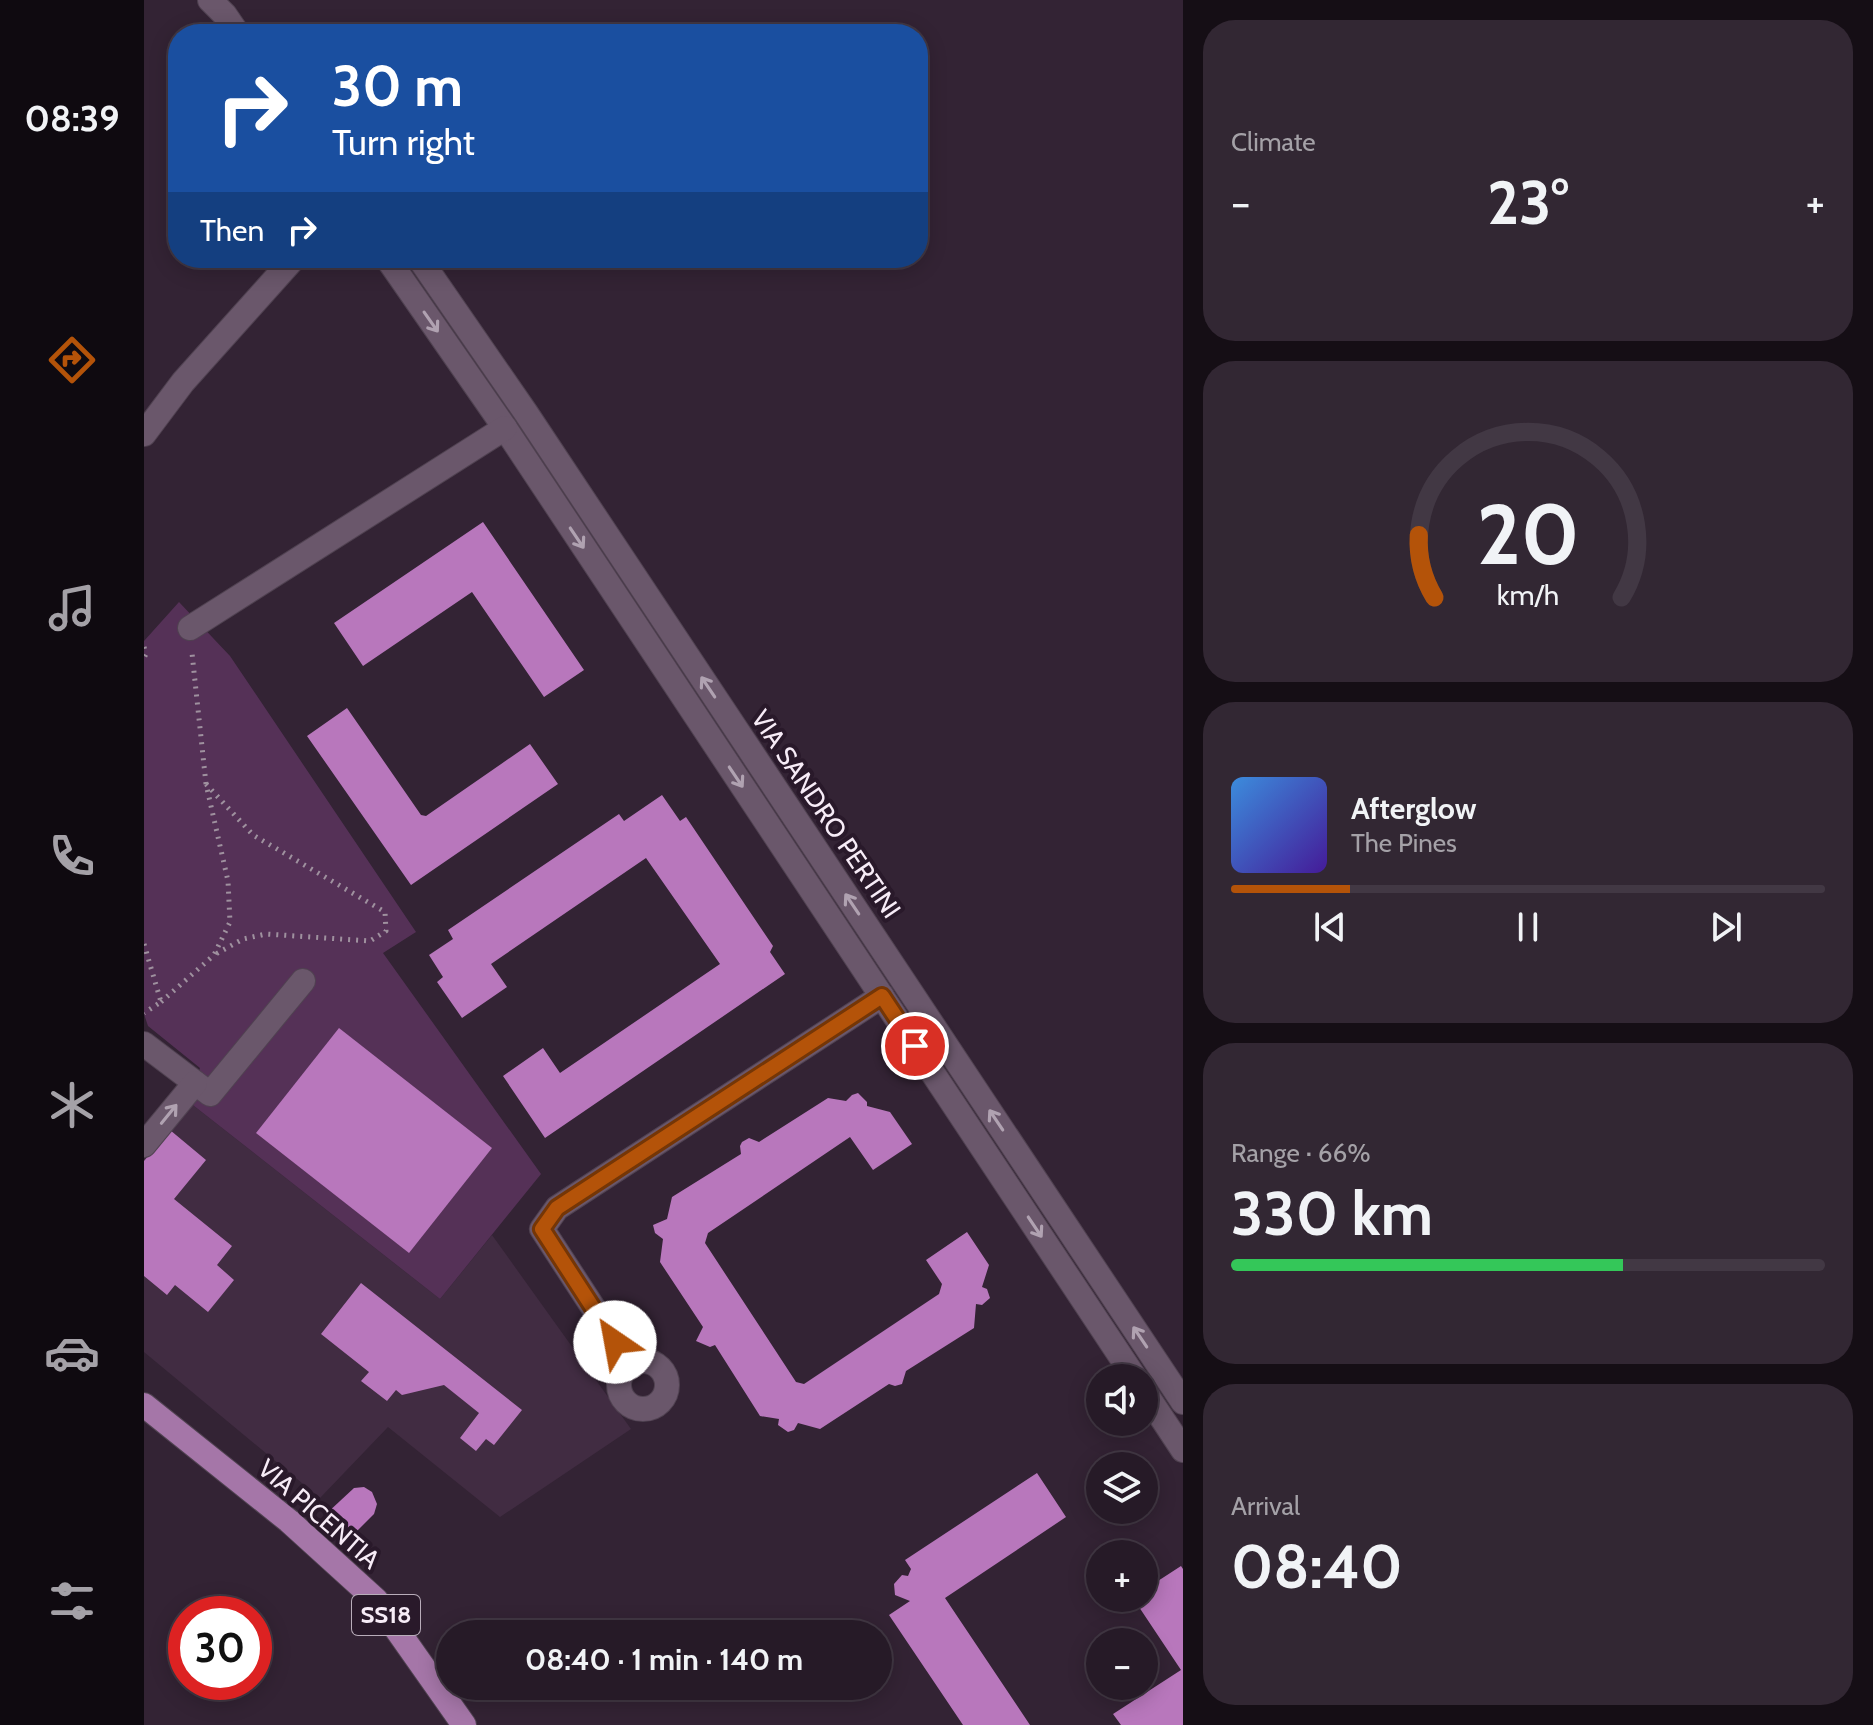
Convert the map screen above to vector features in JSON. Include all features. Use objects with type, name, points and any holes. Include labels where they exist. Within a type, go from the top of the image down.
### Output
[{"type":"main road","name":"VIA PICENTIA","points":[[147,1411],[289,1521],[376,1600],[464,1725]]},
{"type":"street","points":[[210,0],[231,24]]},
{"type":"street","points":[[144,434],[183,382],[285,268]]},
{"type":"street","name":"VIA SANDRO PERTINI","points":[[394,268],[505,428],[1126,1364]]},
{"type":"street","name":"VIA SANDRO PERTINI","points":[[426,268],[579,492],[1183,1402]]},
{"type":"street","points":[[190,628],[505,428]]},
{"type":"street","points":[[144,1044],[210,1094],[303,981]]},
{"type":"street","points":[[630,1364],[542,1229],[557,1208],[882,996]]},
{"type":"street","points":[[144,1145],[195,1083]]},
{"type":"street","points":[[1158,1412],[1183,1450]]},
{"type":"path","points":[[190,628],[206,784],[228,881],[230,922],[214,955]]},
{"type":"path","points":[[144,647],[144,658]]},
{"type":"path","points":[[144,1013],[214,955],[243,939],[266,934],[370,941],[386,931],[385,912],[253,835],[206,784]]},
{"type":"path","points":[[144,944],[161,1002]]},
{"type":"shaded area","points":[[179,602],[230,656],[416,932],[383,953],[541,1174],[440,1299],[189,1102],[200,1068],[148,1026],[144,1014],[144,641]]},
{"type":"shaded area","points":[[189,1102],[440,1299],[492,1235],[631,1429],[500,1517],[388,1427],[320,1498],[144,1352],[144,1159]]},
{"type":"building","points":[[483,522],[584,670],[544,697],[472,592],[363,666],[334,623]]},
{"type":"building","points":[[347,708],[421,815],[426,816],[530,744],[558,784],[411,885],[307,736]]},
{"type":"building","points":[[662,795],[680,821],[686,817],[773,946],[770,952],[785,974],[545,1138],[503,1076],[543,1048],[560,1073],[720,964],[646,858],[491,964],[507,987],[462,1018],[437,982],[443,977],[429,955],[453,939],[448,930],[619,814],[624,821]]},
{"type":"building","points":[[339,1028],[492,1148],[409,1253],[256,1133]]},
{"type":"building","points":[[858,1093],[867,1106],[890,1112],[912,1144],[873,1170],[850,1137],[708,1233],[705,1243],[796,1382],[804,1384],[939,1294],[942,1284],[926,1260],[967,1232],[989,1265],[982,1287],[987,1289],[990,1298],[982,1305],[976,1304],[974,1328],[906,1371],[902,1384],[889,1384],[820,1429],[798,1423],[794,1430],[788,1432],[778,1425],[779,1419],[760,1416],[715,1345],[710,1347],[696,1341],[703,1327],[660,1262],[663,1239],[655,1233],[653,1225],[667,1219],[672,1197],[741,1154],[742,1142],[749,1138],[759,1142],[828,1098],[846,1101]]},
{"type":"building","points":[[170,1130],[206,1160],[174,1199],[232,1246],[217,1265],[234,1280],[208,1312],[175,1285],[167,1295],[144,1276],[144,1161]]},
{"type":"building","points":[[361,1283],[522,1410],[494,1445],[486,1439],[476,1451],[460,1438],[479,1413],[444,1385],[402,1395],[396,1390],[387,1401],[361,1381],[369,1372],[321,1334]]},
{"type":"building","points":[[1037,1473],[1066,1517],[945,1598],[1030,1725],[963,1725],[889,1615],[910,1601],[895,1595],[894,1584],[902,1575],[908,1576],[911,1569],[905,1560]]},
{"type":"building","points":[[364,1487],[372,1492],[377,1504],[374,1514],[348,1540],[326,1514],[354,1488]]},
{"type":"building","points":[[1181,1566],[1183,1569],[1183,1725],[1121,1725],[1113,1714],[1135,1700],[1158,1700],[1158,1685],[1181,1670],[1158,1636],[1158,1628],[1153,1628],[1142,1612],[1158,1612],[1158,1581]]},
{"type":"route","points":[[615,1342],[542,1229],[557,1208],[882,996],[915,1046]]}]
